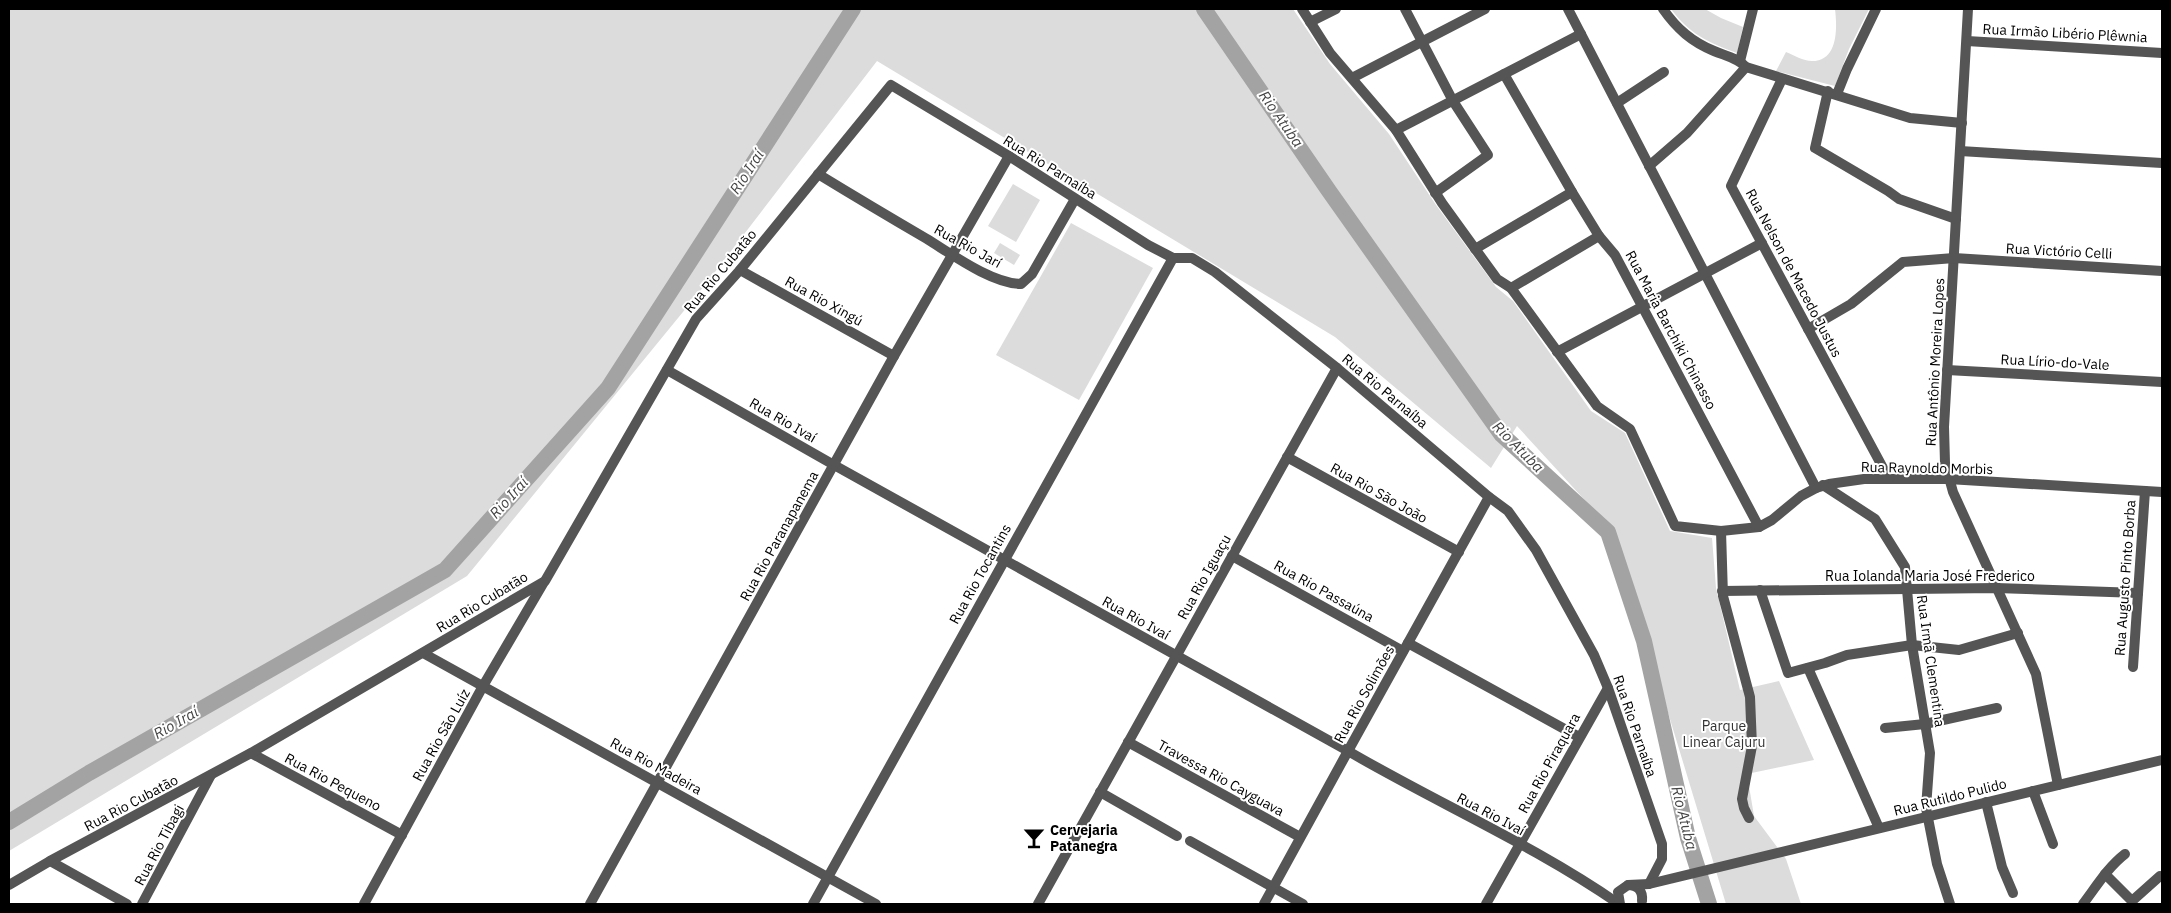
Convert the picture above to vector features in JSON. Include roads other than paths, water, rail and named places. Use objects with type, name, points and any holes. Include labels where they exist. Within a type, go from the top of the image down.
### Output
[{"type":"street","points":[[1302,9],[1330,54],[1396,130],[1435,193],[1497,279],[1511,288],[1557,352],[1762,243]]},
{"type":"street","points":[[1310,22],[1336,9]]},
{"type":"street","points":[[1405,9],[1453,101],[1488,155],[1435,193]]},
{"type":"street","points":[[1352,78],[1485,9]]},
{"type":"street","points":[[1568,9],[1819,487]]},
{"type":"street","points":[[1663,9],[1675,26],[1689,38],[1743,64],[1910,118],[1962,123]]},
{"type":"street","points":[[1649,166],[1687,133],[1743,64],[1753,9]]},
{"type":"street","points":[[1876,9],[1832,93],[1815,148],[1899,199],[1956,219]]},
{"type":"street","name":"Rua Antônio Moreira Lopes","points":[[1968,9],[1943,446],[1948,479],[2036,674],[2058,785]]},
{"type":"street","points":[[1396,130],[1581,34]]},
{"type":"street","name":"Rua Irmão Libério Plêwnia","points":[[1966,41],[2162,53]]},
{"type":"street","points":[[1617,102],[1664,72]]},
{"type":"street","name":"Rua Maria Barchiki Chinasso","points":[[1504,74],[1599,236],[1615,254],[1759,527]]},
{"type":"street","name":"Rua Nelson de Macedo Justus","points":[[1782,78],[1731,186],[1889,479]]},
{"type":"street","name":"Rua Rio Parnaíba","points":[[891,86],[1009,156],[1148,246],[1173,258],[1192,258],[1215,272],[1337,368],[1508,511],[1536,550],[1594,654],[1608,688],[1662,844],[1662,859],[1649,884]]},
{"type":"street","name":"Rua Rio Cubatão","points":[[9,885],[251,753],[545,580],[696,319],[740,270],[891,86]]},
{"type":"street","points":[[1960,151],[2162,163]]},
{"type":"street","name":"Rua Rio Paranapanema","points":[[590,904],[894,356],[1009,156]]},
{"type":"street","name":"Rua Rio Jarí","points":[[818,174],[990,275],[1010,283],[1020,284],[1032,274],[1075,199]]},
{"type":"street","points":[[1475,249],[1572,192]]},
{"type":"street","points":[[1511,288],[1599,236]]},
{"type":"street","name":"Rua Rio Tocantins","points":[[812,904],[1173,258]]},
{"type":"street","name":"Rua Victório Celli","points":[[1808,329],[1851,304],[1903,262],[1954,258],[2162,271]]},
{"type":"street","name":"Rua Rio Xingú","points":[[740,270],[894,356]]},
{"type":"street","name":"Rua Raynoldo Morbis","points":[[1557,352],[1597,406],[1632,432],[1675,526],[1721,531],[1759,527],[1772,520],[1801,496],[1819,487],[1864,479],[1948,479],[2162,492]]},
{"type":"street","name":"Rua Rio Iguaçu","points":[[1038,904],[1337,368]]},
{"type":"street","name":"Rua Rio Ivaí","points":[[667,370],[834,466],[1594,887],[1620,904]]},
{"type":"street","name":"Rua Lírio-do-Vale","points":[[1947,370],[2162,382]]},
{"type":"street","name":"Rua Rio São João","points":[[1287,457],[1459,552]]},
{"type":"street","name":"Rua Irmã Clementina","points":[[1819,487],[1875,519],[1905,568],[1912,645],[1930,753],[1925,803],[1937,864],[1948,903]]},
{"type":"street","name":"Rua Augusto Pinto Borba","points":[[2133,667],[2145,491]]},
{"type":"street","name":"Rua Rio Solimões","points":[[1264,904],[1489,497]]},
{"type":"street","points":[[1721,531],[1722,591],[1750,697],[1752,746],[1742,799],[1749,818]]},
{"type":"street","name":"Rua Rio Passaúna","points":[[1232,556],[1579,737]]},
{"type":"street","name":"Rua Rio São Luíz","points":[[364,904],[483,686],[545,580]]},
{"type":"street","name":"Rua Iolanda Maria José Frederico","points":[[1722,591],[1996,588],[2138,593]]},
{"type":"street","points":[[1760,590],[1788,673],[1848,655],[1912,645],[1959,650],[2018,633]]},
{"type":"street","name":"Rua Rio Madeira","points":[[423,652],[876,904]]},
{"type":"street","points":[[1808,668],[1879,828]]},
{"type":"street","name":"Rua Rio Piraquara","points":[[1486,904],[1608,688]]},
{"type":"street","points":[[1885,728],[1926,724],[1997,708]]},
{"type":"street","name":"Travessa Rio Cayguava","points":[[1128,742],[1300,837]]},
{"type":"street","name":"Rua Rio Pequeno","points":[[251,753],[402,835]]},
{"type":"street","name":"Rua Rutildo Pulido","points":[[1666,880],[2162,760]]},
{"type":"street","name":"Rua Rio Tibagi","points":[[142,904],[211,775]]},
{"type":"street","name":"Rua Rio Tibagi","points":[[199,782],[199,798]]},
{"type":"street","points":[[2033,791],[2053,844]]},
{"type":"street","points":[[1100,792],[1176,836]]},
{"type":"street","points":[[1986,802],[2002,867],[2013,893]]},
{"type":"street","points":[[1190,840],[1303,904]]},
{"type":"street","points":[[2083,904],[2105,874],[2125,854]]},
{"type":"street","points":[[50,861],[127,904]]},
{"type":"street","points":[[2105,874],[2132,901],[2160,876]]},
{"type":"street","name":"Rua Rio Ivaí","points":[[1594,887],[1624,887],[1666,880]]},
{"type":"street","points":[[1641,902],[1649,884]]},
{"type":"street","points":[[1620,904],[1617,896],[1624,887],[1633,885],[1641,891],[1641,902]]},
{"type":"waterway","name":"Rio Iraí","points":[[9,822],[89,773],[445,570],[608,388],[853,9]]},
{"type":"waterway","name":"Rio Atuba","points":[[1204,9],[1329,191],[1501,434],[1608,532],[1644,641],[1688,838],[1709,904]]},
{"type":"place","name":"Cervejaria Patanegra","points":[[1034,838]]},
{"type":"park label","name":"Parque Linear Cajuru","points":[[1724,734]]}]
